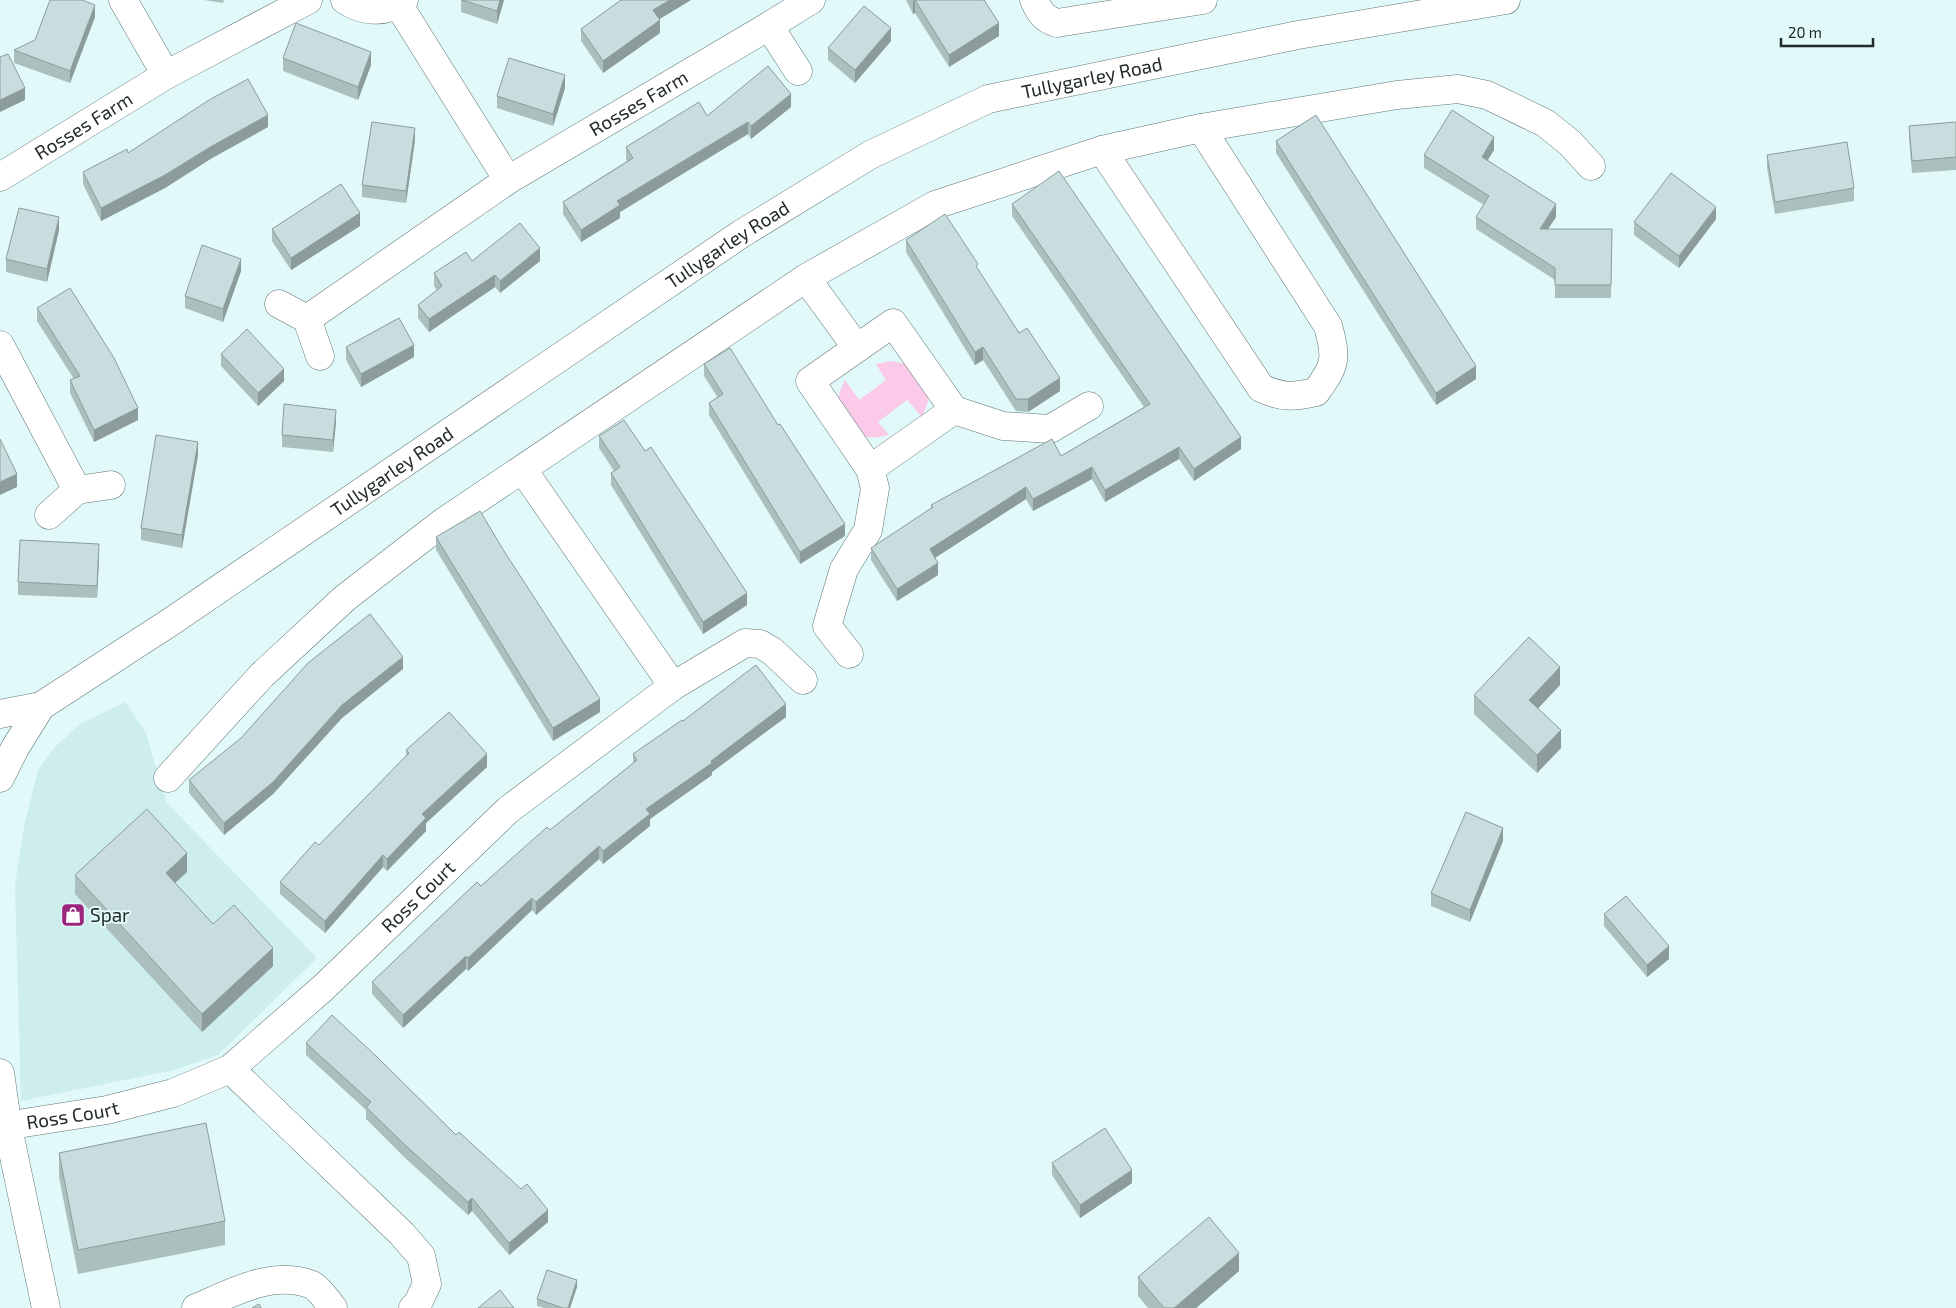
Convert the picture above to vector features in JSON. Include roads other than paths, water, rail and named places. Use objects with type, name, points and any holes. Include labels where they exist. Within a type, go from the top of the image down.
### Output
[{"type":"street","points":[[123,0],[166,75]]},
{"type":"street","name":"Rosses Farm","points":[[0,177],[166,75],[308,0]]},
{"type":"street","points":[[345,0],[354,6],[369,10],[384,10],[401,2],[508,180]]},
{"type":"street","name":"Rosses Farm","points":[[307,319],[508,180],[811,0]]},
{"type":"street","points":[[1034,0],[1040,13],[1046,20],[1058,23],[1203,0]]},
{"type":"street","name":"Tullygarley Road","points":[[0,714],[41,706],[201,601],[741,234],[870,155],[988,99],[1298,35],[1506,0]]},
{"type":"street","points":[[769,26],[798,71]]},
{"type":"street","points":[[168,778],[262,675],[345,598],[442,523],[806,278],[935,205],[1102,150],[1201,128],[1397,95],[1458,89],[1487,95],[1545,122],[1570,143],[1592,166]]},
{"type":"street","points":[[1102,150],[1261,388],[1278,396],[1296,396],[1316,392],[1327,378],[1334,361],[1333,345],[1328,326],[1201,128]]},
{"type":"street","points":[[806,278],[857,348]]},
{"type":"street","points":[[279,304],[307,319],[320,356]]},
{"type":"street","points":[[849,654],[826,626],[844,569],[868,530],[875,488],[870,469],[810,382],[893,323],[954,410],[1003,426],[1050,430],[1089,406]]},
{"type":"street","points":[[0,345],[77,490]]},
{"type":"street","points":[[870,469],[954,410]]},
{"type":"street","points":[[522,470],[673,686]]},
{"type":"street","points":[[49,515],[77,490],[111,485]]},
{"type":"street","name":"Ross Court","points":[[8,1128],[24,1123],[107,1110],[173,1093],[230,1069],[323,988],[508,810],[673,686],[745,643],[760,644],[772,651],[803,680]]},
{"type":"street","name":"Tullygarley Road","points":[[0,778],[15,748],[41,706]]},
{"type":"street","points":[[230,1069],[402,1234],[421,1256],[427,1284],[418,1304],[412,1308]]},
{"type":"street","points":[[0,1073],[8,1128],[46,1308]]},
{"type":"street","points":[[196,1308],[241,1289],[279,1278],[314,1286],[334,1308]]},
{"type":"place","name":"Spar","points":[[73,915]]}]
